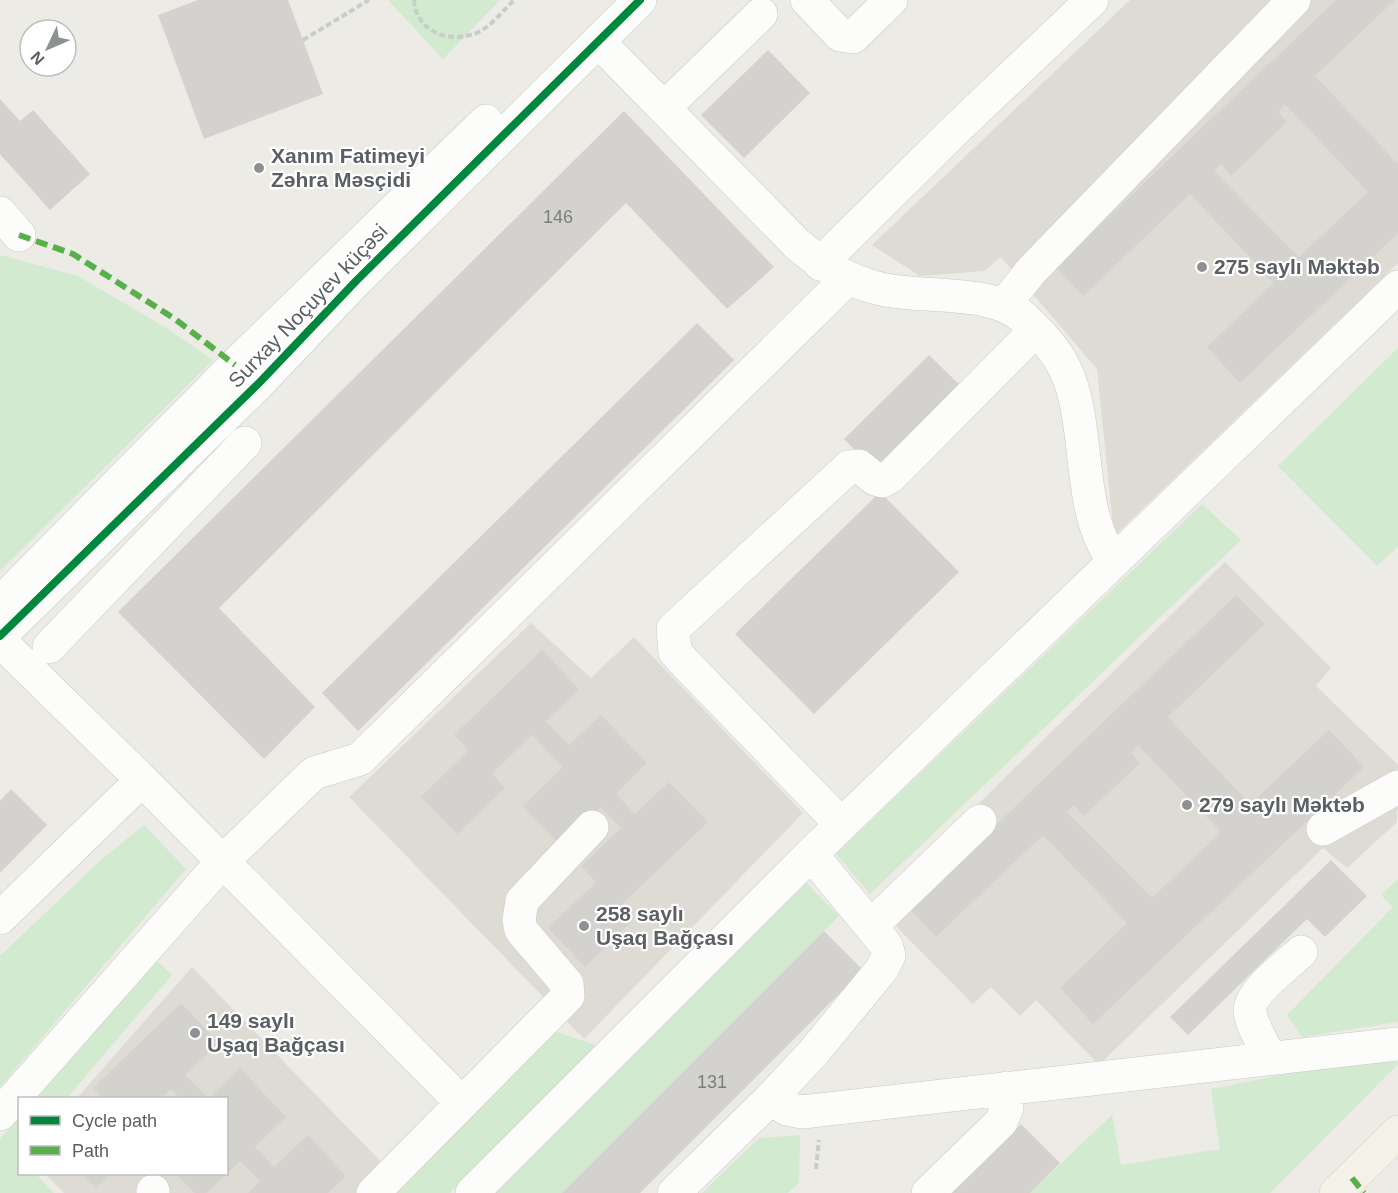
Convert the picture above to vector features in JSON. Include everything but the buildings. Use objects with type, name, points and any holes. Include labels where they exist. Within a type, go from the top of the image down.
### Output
[{"type":"main road","points":[[1350,1188],[1398,1132]]},
{"type":"street","name":"Surxay Noçuyev küçəsi","points":[[0,603],[235,365],[609,0]]},
{"type":"street","name":"Surxay Noçuyev küçəsi","points":[[0,636],[259,383],[357,280],[640,0]]},
{"type":"street","points":[[807,0],[840,35],[853,37],[891,0]]},
{"type":"street","points":[[0,1114],[223,861],[314,773],[360,759],[834,271],[952,133],[1092,0]]},
{"type":"street","points":[[1004,305],[1032,270],[1294,0]]},
{"type":"street","points":[[665,107],[761,14]]},
{"type":"street","points":[[598,41],[797,244],[834,271],[882,289],[1004,305],[1024,317],[1065,368],[1074,394],[1098,534],[1114,561]]},
{"type":"street","points":[[472,1193],[841,824],[1398,287]]},
{"type":"street","points":[[841,824],[675,652],[673,629],[849,467],[859,466],[875,479],[882,481],[891,476],[1036,330]]},
{"type":"street","points":[[49,647],[245,443]]},
{"type":"street","points":[[106,532],[135,557]]},
{"type":"street","points":[[0,641],[223,861],[462,1103]]},
{"type":"street","points":[[0,918],[142,780]]},
{"type":"street","points":[[1323,829],[1398,787]]},
{"type":"street","points":[[871,926],[980,821]]},
{"type":"street","points":[[373,1193],[568,996],[567,984],[521,930],[519,920],[522,901],[592,827]]},
{"type":"street","points":[[674,1193],[770,1099],[813,1053],[882,969],[889,955],[886,945],[811,854]]},
{"type":"street","points":[[1270,1058],[1250,1013],[1251,1003],[1257,993],[1301,952]]},
{"type":"street","points":[[770,1099],[787,1109],[802,1112],[1398,1044]]},
{"type":"street","points":[[928,1193],[1000,1122],[1007,1108],[1007,1088]]},
{"type":"path","points":[[303,40],[369,0]]},
{"type":"path","points":[[414,0],[415,10],[424,26],[446,38],[475,34],[514,0]]},
{"type":"shaded area","name":"275 saylı Məktəb","points":[[1130,0],[1398,0],[1398,263],[1114,536],[1097,369],[1001,257],[984,271],[920,276],[872,245]]},
{"type":"shaded area","name":"279 saylı Məktəb","points":[[1225,562],[1331,668],[1316,686],[1398,765],[1397,822],[1347,868],[1323,848],[1099,1065],[1036,1000],[1020,1016],[991,987],[973,1004],[875,905]]},
{"type":"shaded area","name":"258 saylı Uşaq Bağçası","points":[[531,623],[591,678],[634,637],[803,813],[584,1039],[349,797]]},
{"type":"shaded area","name":"149 saylı Uşaq Bağçası","points":[[192,967],[387,1168],[362,1193],[64,1193],[46,1175],[228,1175],[228,1097],[78,1097]]},
{"type":"green space","points":[[388,0],[500,0],[443,59]]},
{"type":"green space","points":[[0,255],[78,276],[168,329],[213,360],[0,571]]},
{"type":"green space","points":[[1398,348],[1398,546],[1377,566],[1278,466]]},
{"type":"green space","points":[[1202,504],[1241,540],[870,894],[836,854]]},
{"type":"green space","points":[[144,825],[186,869],[0,1087],[0,956],[104,857]]},
{"type":"green space","points":[[1398,879],[1398,1022],[1302,1037],[1287,1015],[1393,907],[1381,895]]},
{"type":"green space","points":[[803,880],[839,916],[562,1193],[482,1193]]},
{"type":"green space","points":[[155,959],[172,975],[68,1097],[36,1097]]},
{"type":"green space","points":[[554,1031],[598,1046],[450,1193],[389,1193]]},
{"type":"green space","points":[[1393,1053],[1398,1064],[1270,1193],[1030,1193],[1112,1115],[1121,1165],[1220,1149],[1211,1089]]},
{"type":"green space","points":[[18,1117],[18,1175],[37,1175],[54,1193],[0,1193],[0,1139]]},
{"type":"green space","points":[[800,1135],[799,1183],[788,1193],[702,1193],[759,1138]]},
{"type":"marked path","points":[[19,235],[73,254],[175,319],[235,365]]},
{"type":"marked path","points":[[1352,1178],[1364,1193]]},
{"type":"cycle path","points":[[0,636],[259,383],[357,280],[640,0]]},
{"type":"place","name":"Xanım Fatimeyi Zəhra Məsçidi","points":[[259,168]]},
{"type":"place","name":"275 saylı Məktəb","points":[[1202,267]]},
{"type":"place","name":"279 saylı Məktəb","points":[[1187,805]]},
{"type":"place","name":"258 saylı Uşaq Bağçası","points":[[584,926]]},
{"type":"place","name":"149 saylı Uşaq Bağçası","points":[[195,1033]]}]
